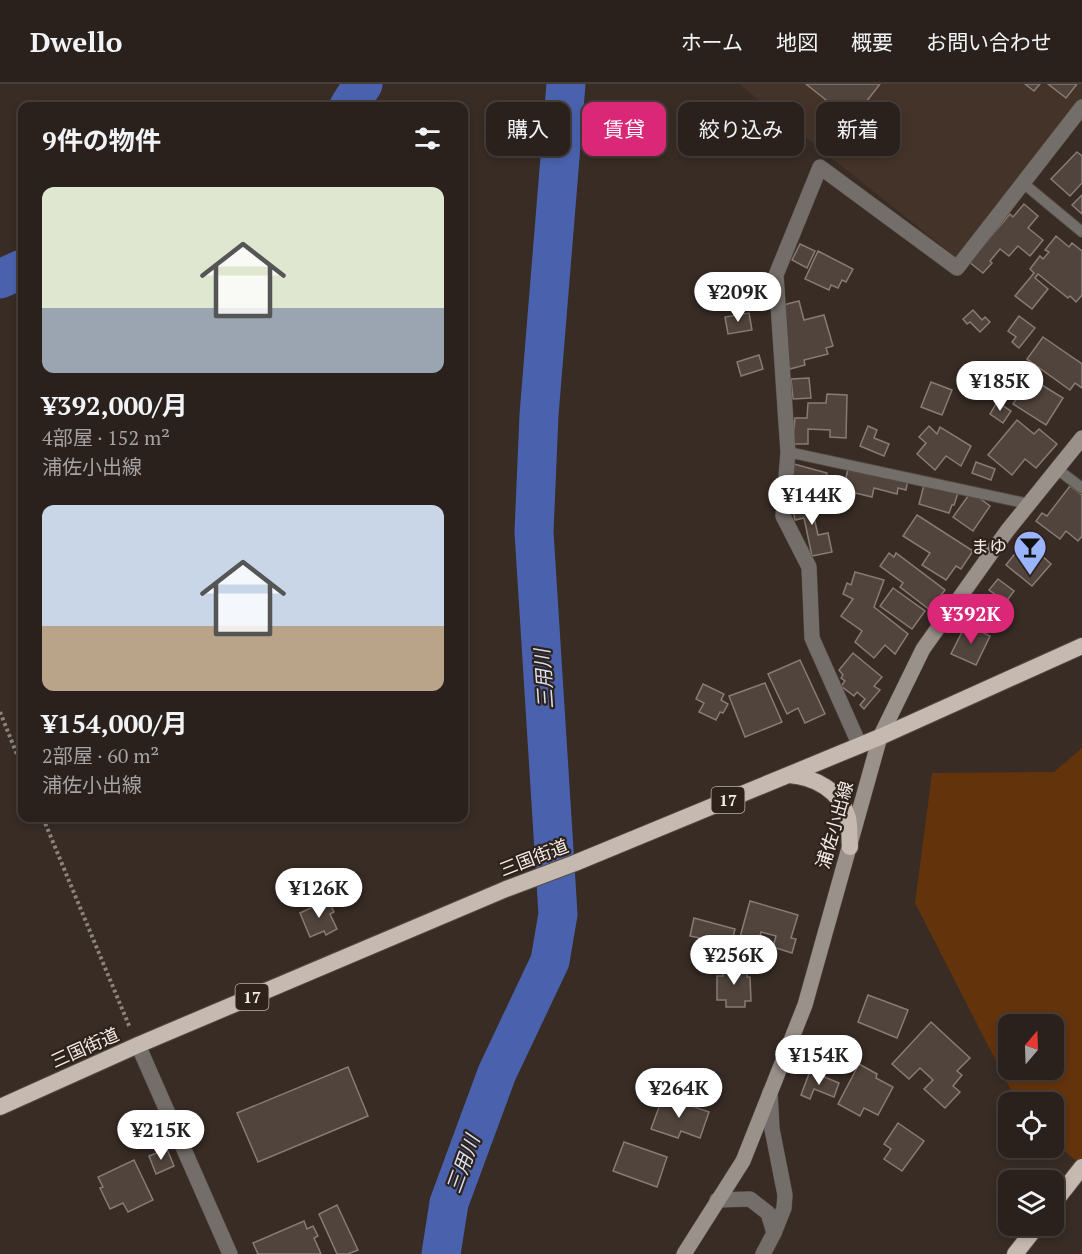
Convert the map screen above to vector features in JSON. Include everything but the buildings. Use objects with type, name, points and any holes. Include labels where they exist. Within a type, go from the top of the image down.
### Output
[{"type":"highway","name":"三国街道","points":[[0,1107],[138,1045],[506,889],[860,746],[1082,646]]},
{"type":"highway","points":[[788,775],[815,780],[828,788],[838,799],[848,818],[850,847]]},
{"type":"highway","points":[[1064,1190],[1082,1167]]},
{"type":"highway","points":[[1015,1254],[1029,1236]]},
{"type":"main road","name":"浦佐小出線","points":[[684,1254],[743,1161],[805,1005],[880,737],[923,649],[1007,531],[1082,438]]},
{"type":"street","points":[[860,746],[812,638],[808,567],[783,516],[788,452],[776,275],[820,167],[957,268],[1082,107]]},
{"type":"street","points":[[138,1045],[230,1254]]},
{"type":"street","points":[[763,1254],[774,1233],[785,1195],[772,1129],[770,1092]]},
{"type":"street","points":[[717,1200],[750,1199],[768,1213],[774,1233]]},
{"type":"lane","points":[[1023,183],[1082,232]]},
{"type":"lane","points":[[788,452],[1029,504]]},
{"type":"lane","points":[[1057,469],[1082,488]]},
{"type":"path","points":[[0,712],[18,756]]},
{"type":"path","points":[[46,822],[138,1045]]},
{"type":"shaded area","points":[[739,84],[1082,84],[1082,102],[958,259],[829,156],[900,156],[900,102],[816,102],[816,146],[804,136],[804,102],[762,102]]},
{"type":"shaded area","points":[[1082,748],[1082,1166],[1064,1150],[1064,1092],[1012,1092],[1006,1080],[1064,1080],[1064,1014],[998,1014],[998,1065],[915,903],[932,773],[1054,772]]},
{"type":"waterway","points":[[352,102],[363,84]]},
{"type":"waterway","name":"三用川","points":[[441,1254],[449,1203],[497,1073],[550,961],[558,914],[534,532],[539,415],[566,84]]},
{"type":"waterway","points":[[0,279],[18,271]]},
{"type":"place","name":"まゆ","points":[[1030,576]]}]
